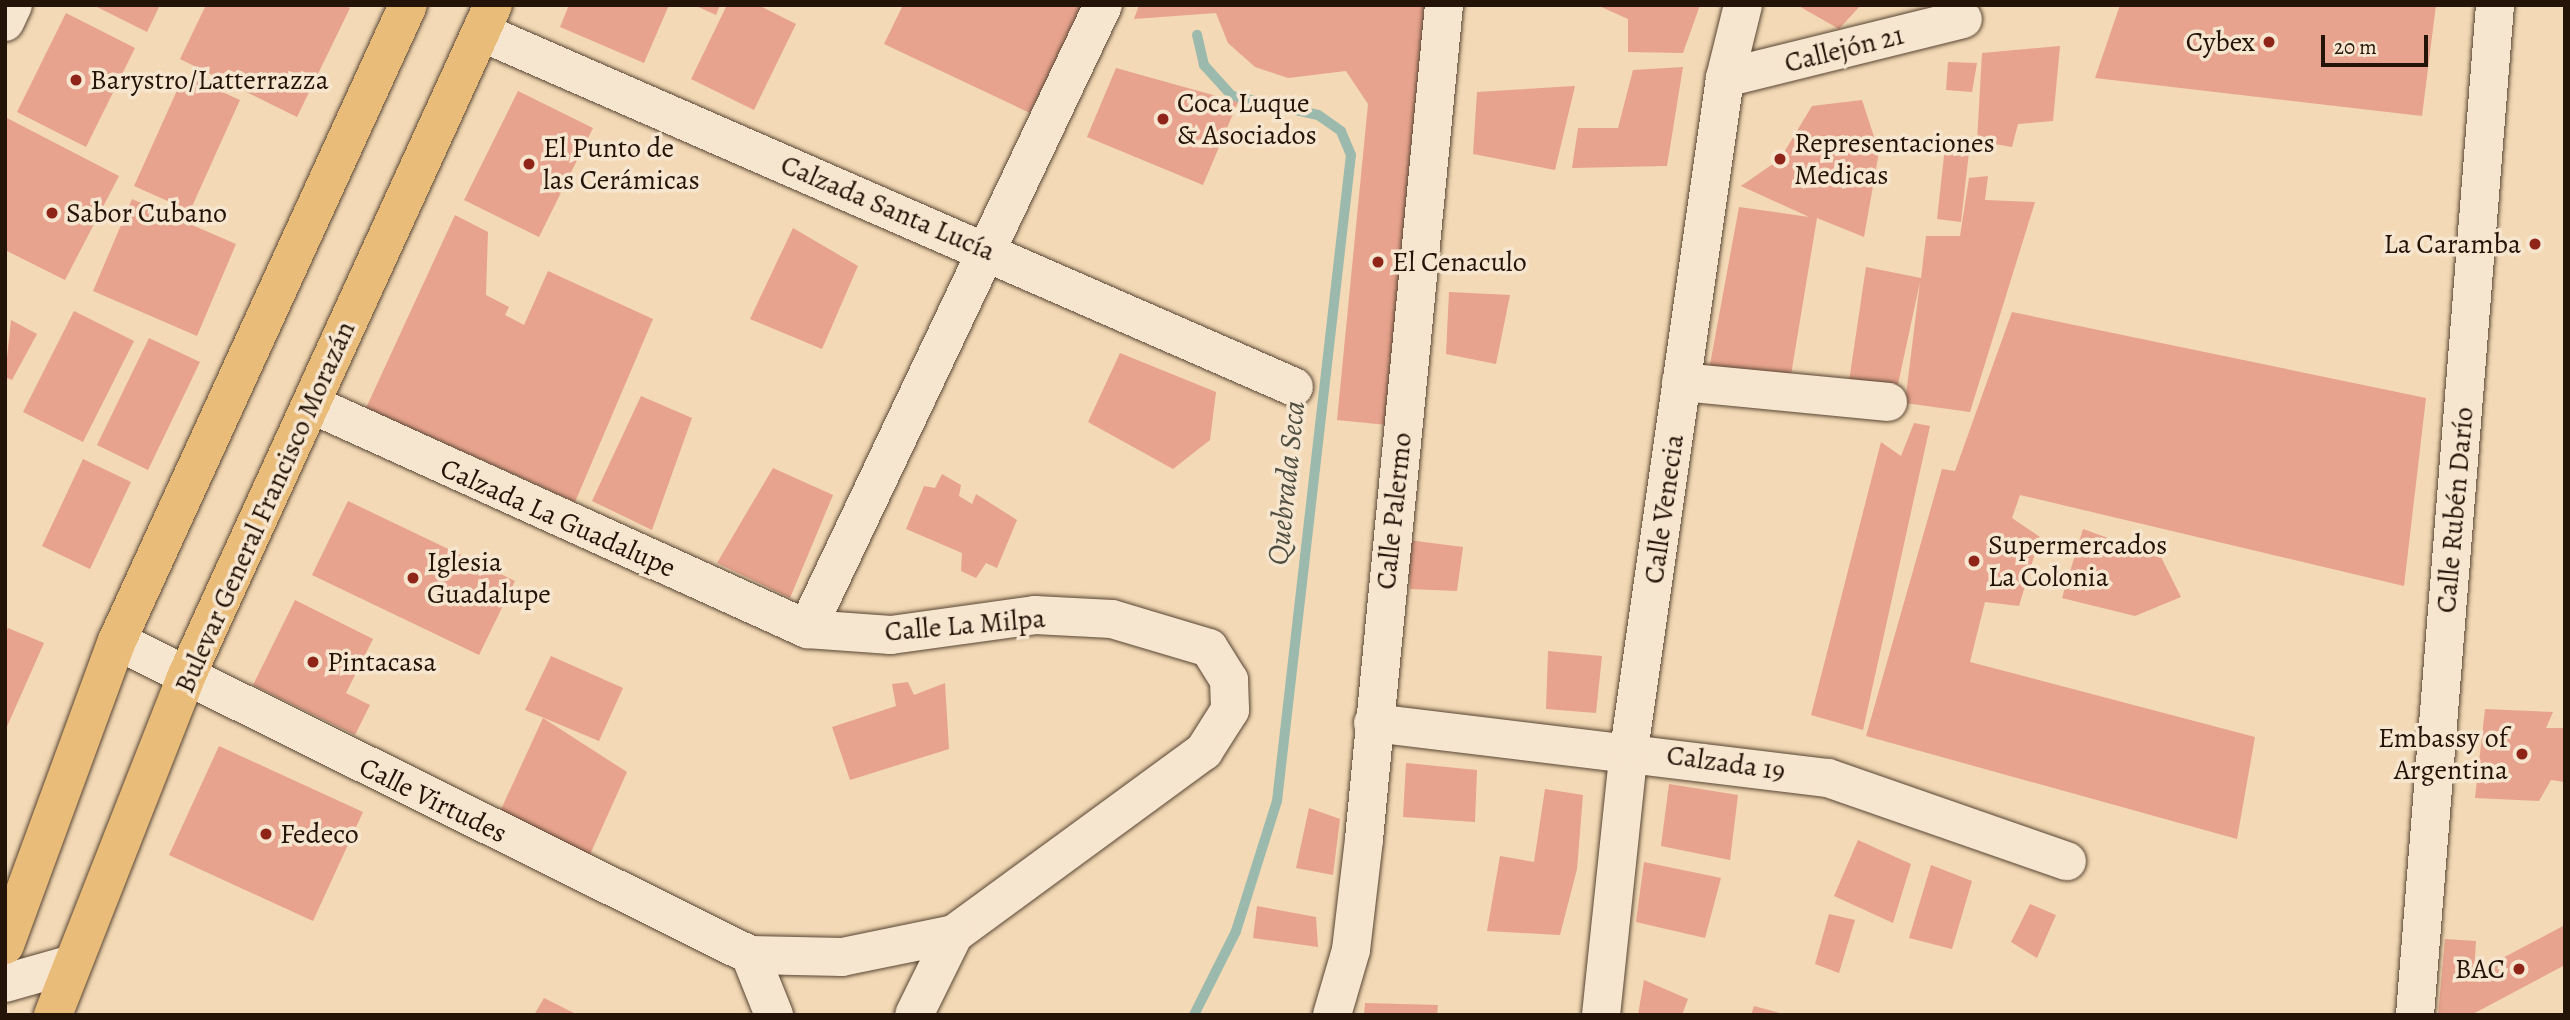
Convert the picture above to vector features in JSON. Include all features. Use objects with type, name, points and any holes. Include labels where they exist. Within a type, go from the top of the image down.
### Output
[{"type":"main road","points":[[5,945],[117,641],[408,5]]},
{"type":"main road","name":"Bulevar General Francisco Morazán","points":[[53,1015],[186,677],[487,19]]},
{"type":"street","points":[[5,22],[13,5]]},
{"type":"street","points":[[807,629],[984,249],[1103,5]]},
{"type":"street","name":"Calle Palermo","points":[[1332,1015],[1351,950],[1444,5]]},
{"type":"street","name":"Calle Venecia","points":[[1601,1015],[1629,750],[1725,78],[1743,5]]},
{"type":"street","name":"Calle Rubén Darío","points":[[2415,1015],[2495,5]]},
{"type":"street","name":"Calzada Santa Lucía","points":[[487,19],[984,249],[1294,387]]},
{"type":"street","name":"Callejón 21","points":[[1725,78],[1963,19]]},
{"type":"street","points":[[1682,382],[1888,402]]},
{"type":"street","name":"Calzada La Guadalupe","points":[[311,404],[807,629]]},
{"type":"street","name":"Calle La Milpa","points":[[807,629],[891,635],[1035,615],[1112,619],[1209,648],[1230,680],[1230,710],[1204,751],[954,934],[914,1015]]},
{"type":"street","name":"Calle Virtudes","points":[[117,641],[750,955],[842,957],[954,934]]},
{"type":"street","name":"Calzada 19","points":[[1373,723],[1629,750],[1828,778],[2067,861]]},
{"type":"street","points":[[750,955],[774,1015]]},
{"type":"street","points":[[5,983],[72,964]]},
{"type":"building","points":[[93,5],[160,5],[147,32]]},
{"type":"building","points":[[206,5],[344,5],[350,8],[297,117],[180,59]]},
{"type":"building","points":[[569,5],[669,5],[644,63],[560,27]]},
{"type":"building","points":[[694,5],[720,5],[716,15]]},
{"type":"building","points":[[727,5],[758,5],[796,24],[754,110],[691,79]]},
{"type":"building","points":[[903,5],[1084,5],[1030,113],[884,44]]},
{"type":"building","name":"El Cenaculo","points":[[1139,5],[1428,5],[1387,425],[1337,420],[1368,104],[1346,71],[1288,78],[1255,67],[1228,43],[1216,13],[1134,19]]},
{"type":"building","points":[[1597,5],[1700,5],[1683,53],[1628,52],[1628,19]]},
{"type":"building","points":[[1797,5],[1861,5],[1839,29]]},
{"type":"building","name":"Cybex","points":[[2120,5],[2436,5],[2422,116],[2095,78]]},
{"type":"building","name":"Barystro/Latterrazza","points":[[66,13],[135,48],[86,147],[17,112]]},
{"type":"building","points":[[2060,46],[2053,121],[2018,124],[2012,147],[1977,141],[1982,53]]},
{"type":"building","points":[[1948,62],[1977,63],[1972,92],[1946,90]]},
{"type":"building","points":[[1683,67],[1667,166],[1572,168],[1578,128],[1618,128],[1633,70]]},
{"type":"building","name":"Coca Luque & Asociados","points":[[1116,68],[1238,102],[1203,185],[1087,137]]},
{"type":"building","points":[[184,75],[240,100],[190,211],[134,186]]},
{"type":"building","points":[[1575,86],[1555,170],[1473,154],[1477,92]]},
{"type":"building","name":"El Punto de las Cerámicas","points":[[518,91],[593,128],[539,237],[464,200]]},
{"type":"building","points":[[1862,100],[1879,152],[1864,237],[1817,218],[1790,381],[1709,370],[1739,207],[1809,217],[1741,186],[1780,159],[1812,106]]},
{"type":"building","name":"Sabor Cubano","points":[[5,117],[119,176],[65,280],[5,250]]},
{"type":"building","points":[[1945,147],[1969,152],[1961,222],[1937,219]]},
{"type":"building","points":[[1988,176],[1985,200],[2035,202],[1970,412],[1905,403],[1920,282],[1894,403],[1848,388],[1866,267],[1921,278],[1926,236],[1960,236],[1969,178]]},
{"type":"building","points":[[132,199],[236,244],[197,336],[93,291]]},
{"type":"building","points":[[455,215],[488,232],[486,295],[509,307],[505,315],[524,325],[548,271],[653,319],[575,502],[366,408]]},
{"type":"building","points":[[793,228],[858,266],[822,349],[750,319]]},
{"type":"building","points":[[1449,292],[1510,295],[1496,364],[1446,354]]},
{"type":"building","points":[[74,311],[134,341],[83,442],[23,412]]},
{"type":"building","name":"Supermercados La Colonia","points":[[2012,312],[2426,398],[2404,586],[2020,495],[2012,518],[2040,537],[2019,606],[1985,602],[1970,662],[2255,737],[2237,839],[1866,736],[1942,469],[1955,471]]},
{"type":"building","points":[[11,320],[37,334],[12,380],[5,377]]},
{"type":"building","points":[[149,338],[200,362],[148,470],[97,445]]},
{"type":"building","points":[[1120,353],[1216,392],[1210,440],[1173,469],[1088,422]]},
{"type":"building","points":[[641,396],[692,418],[652,530],[592,501]]},
{"type":"building","points":[[1914,423],[1930,426],[1863,730],[1811,715],[1881,442],[1901,456]]},
{"type":"building","points":[[83,459],[131,482],[90,569],[42,546]]},
{"type":"building","points":[[773,468],[833,495],[790,598],[717,563]]},
{"type":"building","points":[[942,474],[961,485],[959,496],[972,504],[976,494],[1017,520],[997,568],[986,563],[976,578],[961,571],[962,553],[906,529],[924,486],[935,488]]},
{"type":"building","name":"Iglesia Guadalupe","points":[[348,501],[515,581],[479,655],[312,575]]},
{"type":"building","points":[[2083,529],[2161,557],[2181,597],[2135,616],[2062,598]]},
{"type":"building","points":[[1408,540],[1463,547],[1457,591],[1410,589]]},
{"type":"building","name":"Pintacasa","points":[[295,600],[373,639],[346,693],[370,705],[355,735],[253,685]]},
{"type":"building","points":[[8,628],[44,643],[5,731],[5,634]]},
{"type":"building","points":[[1548,651],[1602,656],[1596,713],[1546,709]]},
{"type":"building","points":[[551,656],[623,688],[599,741],[525,710]]},
{"type":"building","points":[[908,682],[914,695],[945,683],[949,749],[850,780],[832,727],[896,706],[892,684]]},
{"type":"building","name":"Embassy of Argentina","points":[[2485,709],[2553,712],[2546,728],[2565,728],[2565,782],[2551,780],[2539,801],[2475,798]]},
{"type":"building","points":[[543,718],[627,772],[588,859],[498,816]]},
{"type":"building","name":"Fedeco","points":[[219,746],[363,812],[313,921],[169,855]]},
{"type":"building","points":[[1406,763],[1477,770],[1475,822],[1403,817]]},
{"type":"building","points":[[1669,784],[1738,795],[1730,860],[1661,846]]},
{"type":"building","points":[[1545,789],[1583,795],[1577,869],[1560,935],[1487,931],[1500,856],[1534,862]]},
{"type":"building","points":[[1309,808],[1340,819],[1333,875],[1296,868]]},
{"type":"building","points":[[1858,840],[1911,864],[1893,923],[1834,896]]},
{"type":"building","points":[[1644,862],[1721,878],[1705,938],[1636,922]]},
{"type":"building","points":[[1931,865],[1972,881],[1952,949],[1909,938]]},
{"type":"building","points":[[2030,904],[2056,915],[2037,958],[2011,942]]},
{"type":"building","points":[[1257,906],[1316,917],[1318,947],[1253,938]]},
{"type":"building","points":[[1829,914],[1855,920],[1839,973],[1815,964]]},
{"type":"building","name":"BAC","points":[[2565,925],[2565,965],[2471,1015],[2438,1015],[2445,939],[2476,941],[2474,973]]},
{"type":"building","points":[[1644,980],[1688,999],[1682,1015],[1638,1015]]},
{"type":"building","points":[[544,998],[578,1015],[534,1015]]},
{"type":"building","points":[[1365,1003],[1438,1005],[1437,1015],[1364,1015]]},
{"type":"building","points":[[1754,1006],[1784,1014],[1784,1015],[1751,1015]]},
{"type":"waterway","name":"Quebrada Seca","points":[[1194,1015],[1236,931],[1277,801],[1351,155],[1341,131],[1318,115],[1232,96],[1204,65],[1197,35]]},
{"type":"place","name":"Cybex","points":[[2269,42]]},
{"type":"place","name":"Barystro/Latterrazza","points":[[76,80]]},
{"type":"place","name":"Coca Luque & Asociados","points":[[1163,119]]},
{"type":"place","name":"Representaciones Medicas","points":[[1780,159]]},
{"type":"place","name":"El Punto de las Cerámicas","points":[[529,164]]},
{"type":"place","name":"Sabor Cubano","points":[[52,213]]},
{"type":"place","name":"La Caramba","points":[[2535,244]]},
{"type":"place","name":"El Cenaculo","points":[[1378,262]]},
{"type":"place","name":"Supermercados La Colonia","points":[[1974,561]]},
{"type":"place","name":"Iglesia Guadalupe","points":[[413,578]]},
{"type":"place","name":"Pintacasa","points":[[313,662]]},
{"type":"place","name":"Embassy of Argentina","points":[[2522,754]]},
{"type":"place","name":"Fedeco","points":[[266,834]]},
{"type":"place","name":"BAC","points":[[2519,969]]}]
